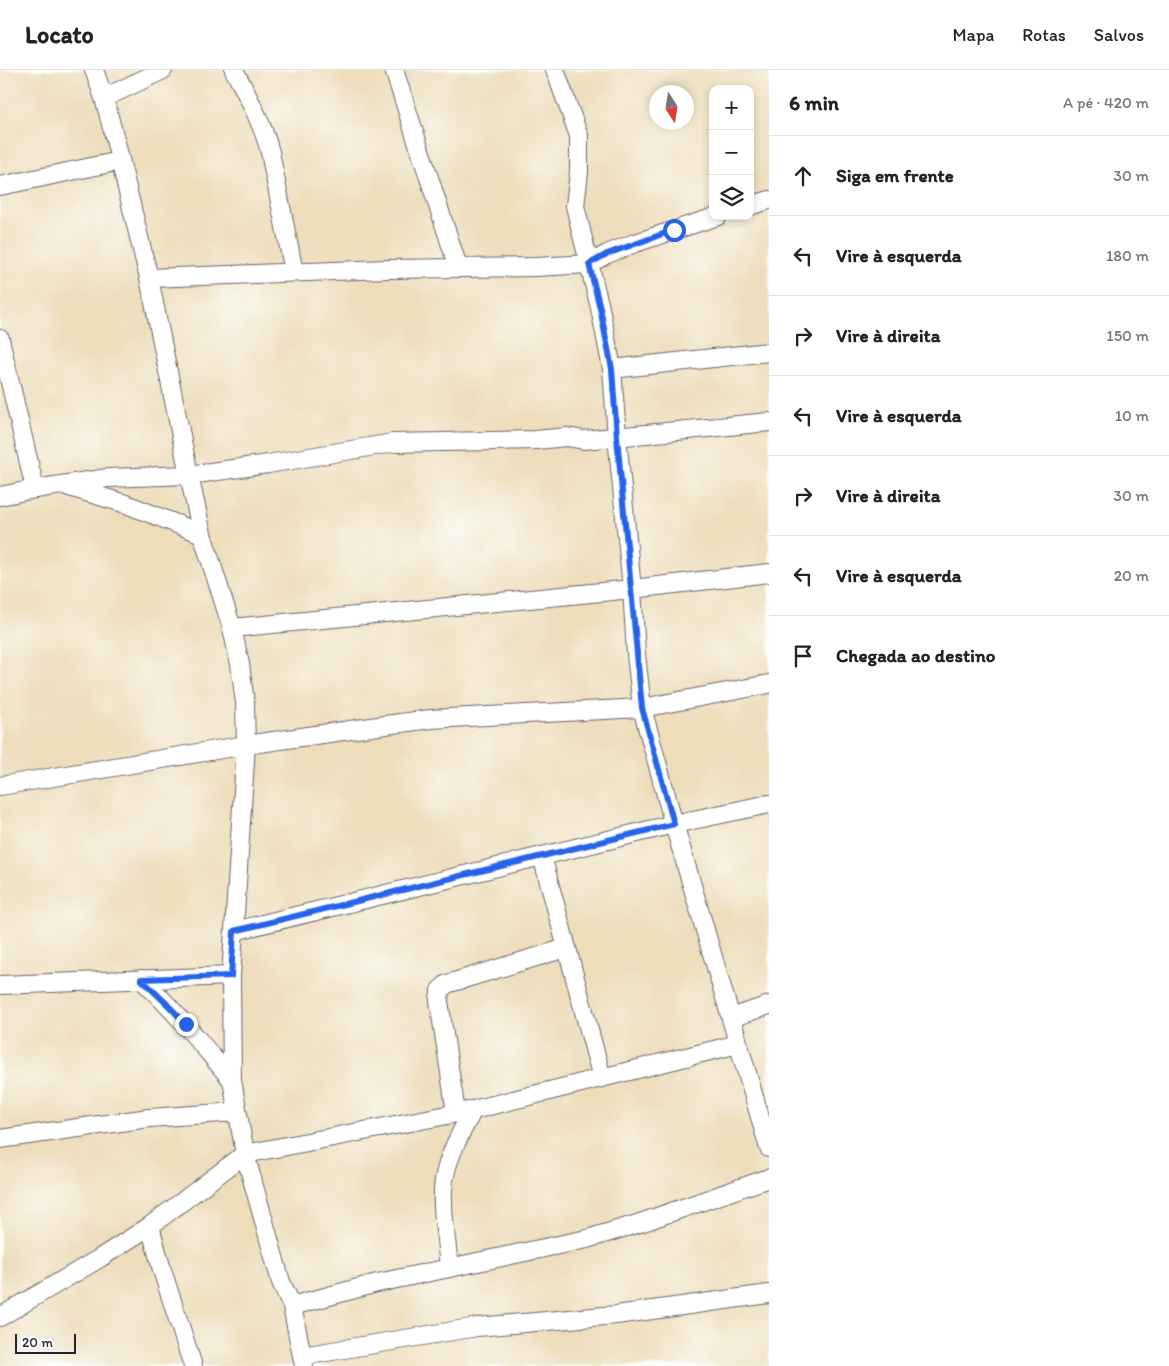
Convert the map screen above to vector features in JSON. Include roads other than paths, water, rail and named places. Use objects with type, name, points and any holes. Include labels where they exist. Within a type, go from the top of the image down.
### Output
[{"type":"street","points":[[94,70],[104,98],[149,278],[188,475],[202,534],[232,628],[240,664],[245,703],[246,745],[231,976],[232,1080],[245,1154],[282,1282],[292,1306],[303,1361],[477,1327],[616,1315],[769,1294]]},
{"type":"street","points":[[104,98],[163,70]]},
{"type":"street","points":[[234,70],[247,92],[265,132],[294,272]]},
{"type":"street","points":[[394,70],[458,267]]},
{"type":"street","points":[[555,70],[579,136],[579,172],[575,206],[600,308],[612,369],[642,708],[769,1148]]},
{"type":"street","points":[[0,186],[120,161]]},
{"type":"street","points":[[754,205],[769,200]]},
{"type":"street","points":[[149,278],[589,264],[607,254],[635,243],[709,219]]},
{"type":"street","points":[[0,339],[35,489]]},
{"type":"street","points":[[612,369],[769,352]]},
{"type":"street","points":[[0,496],[108,478],[188,475],[393,443],[536,440],[567,437],[584,440],[769,422]]},
{"type":"street","points":[[64,485],[126,504],[202,534]]},
{"type":"street","points":[[232,628],[632,589],[769,573]]},
{"type":"street","points":[[0,786],[246,745],[431,719],[642,708],[769,684]]},
{"type":"street","points":[[234,931],[674,824],[769,804]]},
{"type":"street","points":[[542,856],[602,1078]]},
{"type":"street","points":[[449,1268],[443,1201],[444,1176],[464,1112],[439,1001],[440,990],[447,984],[566,948]]},
{"type":"street","points":[[0,985],[231,976]]},
{"type":"street","points":[[141,979],[186,1024],[232,1080]]},
{"type":"street","points":[[731,1018],[769,1005]]},
{"type":"street","points":[[0,1317],[150,1226],[245,1154],[464,1112],[738,1044]]},
{"type":"street","points":[[0,1139],[149,1118],[237,1112]]},
{"type":"street","points":[[292,1306],[373,1284],[587,1239],[640,1223],[769,1178]]},
{"type":"street","points":[[150,1226],[193,1366]]}]
